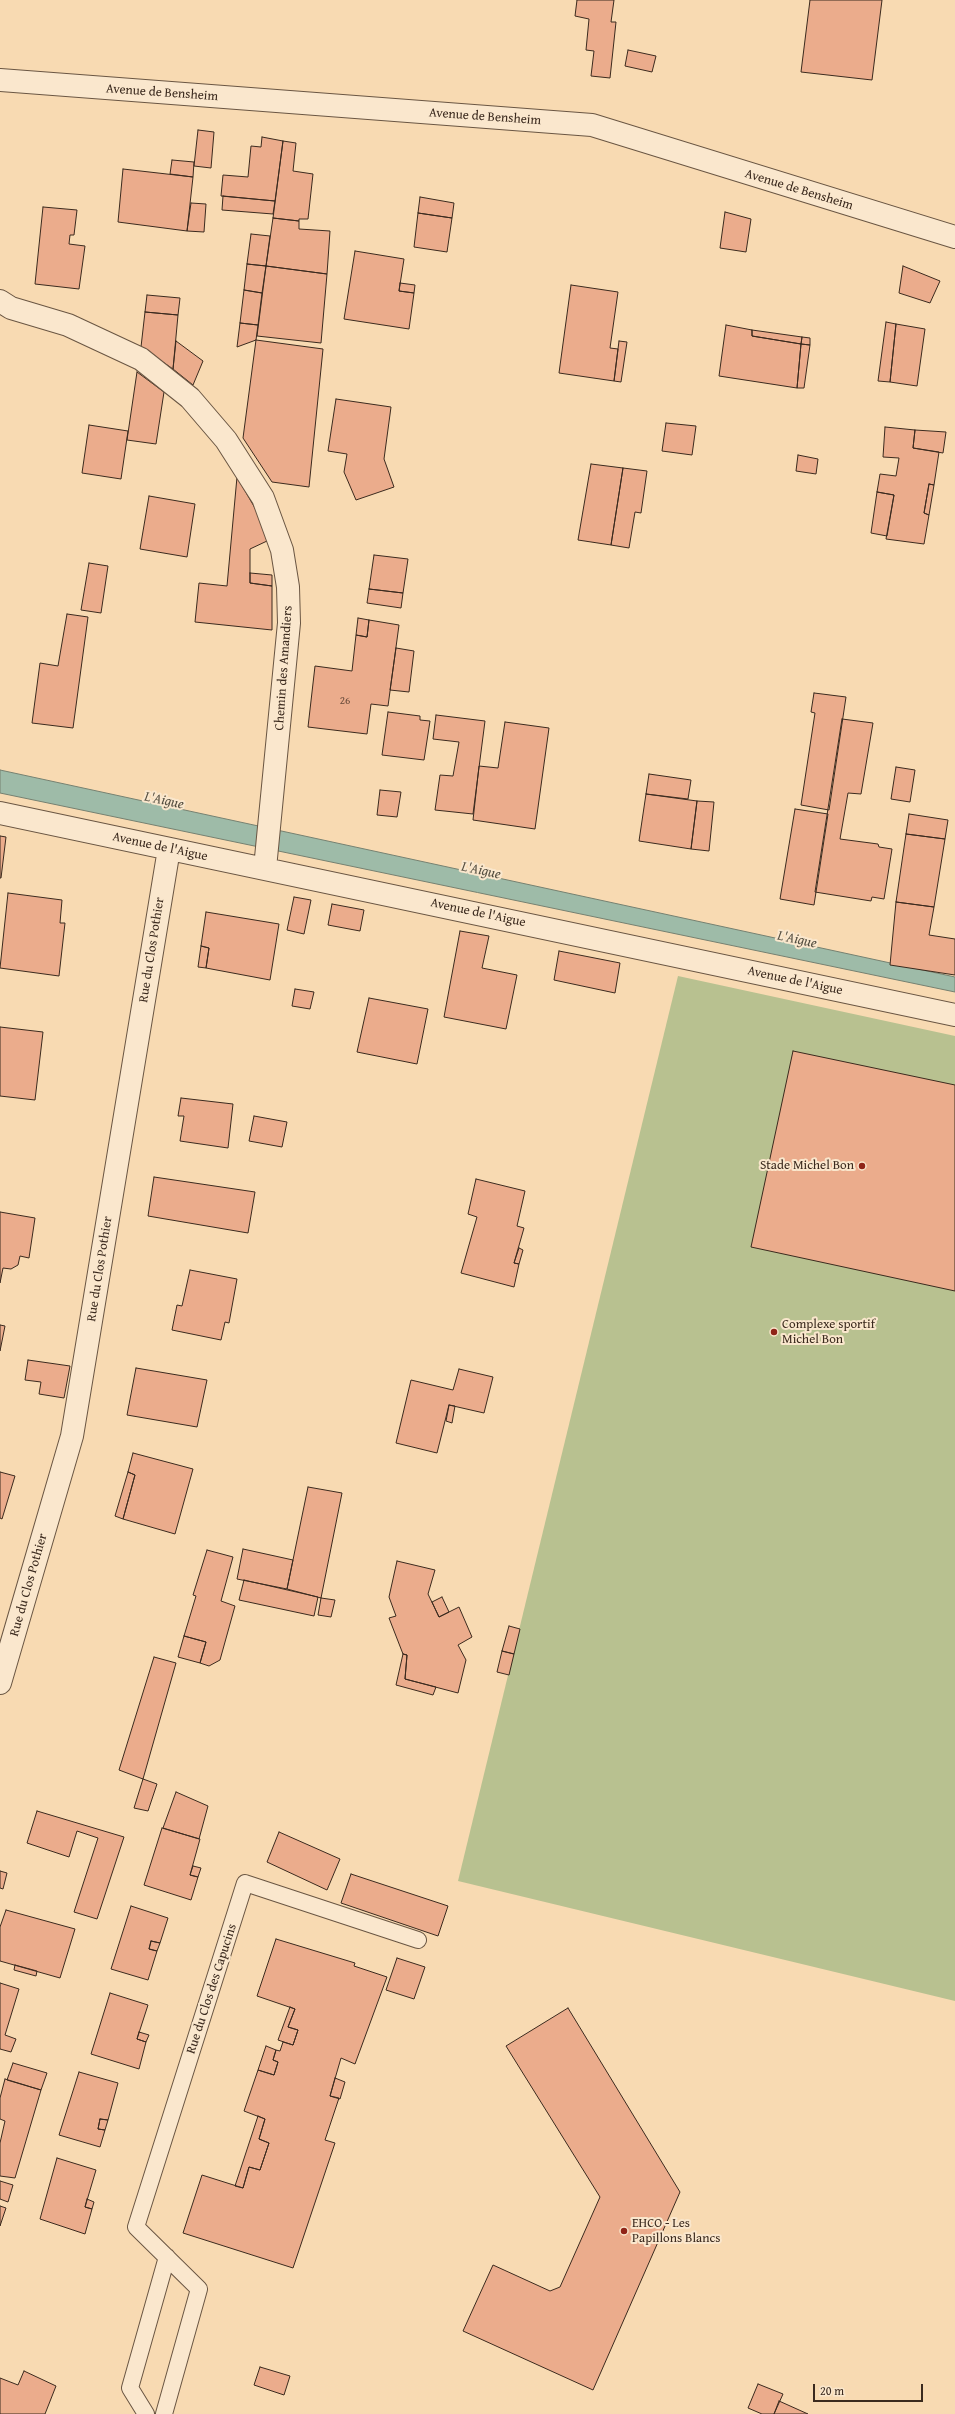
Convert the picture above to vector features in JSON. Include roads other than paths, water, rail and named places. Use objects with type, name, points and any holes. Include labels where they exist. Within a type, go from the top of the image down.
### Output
[{"type":"street","name":"Avenue de Bensheim","points":[[0,80],[592,125],[955,237]]},
{"type":"street","name":"Chemin des Amandiers","points":[[0,301],[11,308],[68,325],[141,359],[190,398],[226,440],[263,498],[282,550],[288,587],[289,623],[266,859]]},
{"type":"street","name":"Avenue de l'Aigue","points":[[0,813],[169,849],[266,859],[955,1015]]},
{"type":"street","name":"Rue du Clos Pothier","points":[[0,1683],[72,1436],[169,849]]},
{"type":"lane","name":"Rue du Clos des Capucins","points":[[164,2414],[199,2289],[136,2228],[245,1883],[418,1940]]},
{"type":"lane","points":[[146,2414],[130,2388],[166,2257]]},
{"type":"place","name":"Stade Michel Bon","points":[[862,1166]]},
{"type":"place","name":"Complexe sportif Michel Bon","points":[[774,1332]]},
{"type":"place","name":"EHCO - Les Papillons Blancs","points":[[624,2231]]},
{"type":"water label","name":"L'Aigue","points":[[164,801]]},
{"type":"water label","name":"L'Aigue","points":[[481,871]]},
{"type":"water label","name":"L'Aigue","points":[[797,940]]}]
